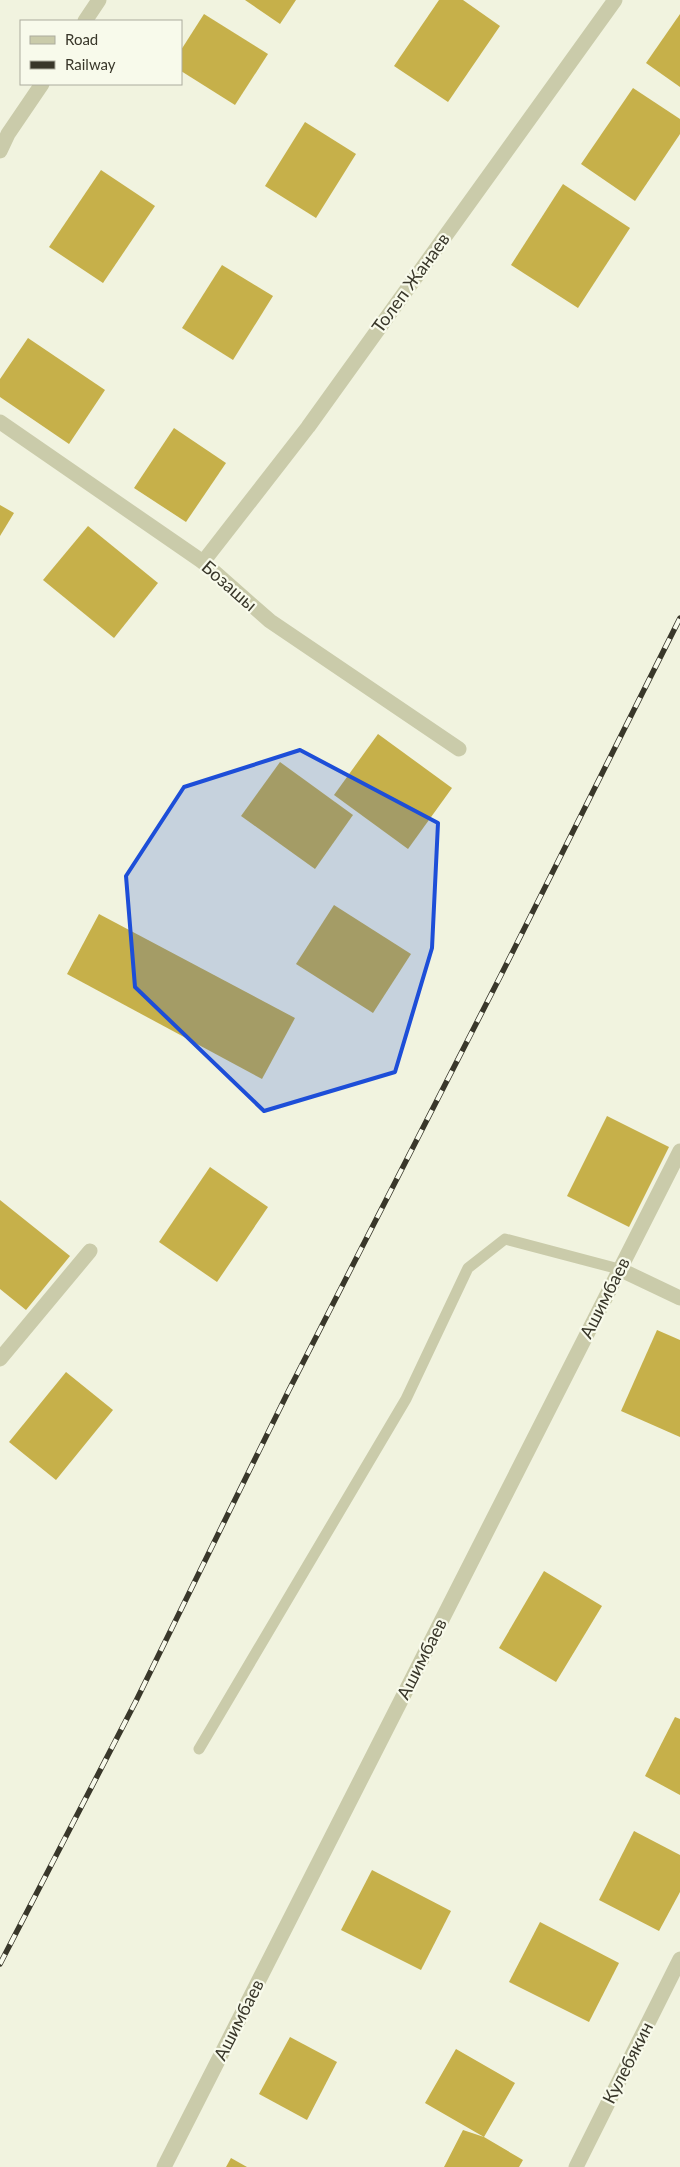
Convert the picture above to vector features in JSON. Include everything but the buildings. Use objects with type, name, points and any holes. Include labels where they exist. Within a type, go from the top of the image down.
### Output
[{"type":"street","points":[[86,20],[99,0]]},
{"type":"street","name":"Толеп Жанаев","points":[[202,562],[308,427],[615,0]]},
{"type":"street","points":[[0,151],[8,134],[41,85]]},
{"type":"street","name":"Бозашы","points":[[0,422],[202,562],[270,621],[459,749]]},
{"type":"street","name":"Ашимбаев","points":[[164,2167],[680,1151]]},
{"type":"street","points":[[0,1359],[90,1251]]},
{"type":"street","points":[[619,1269],[680,1298]]},
{"type":"street","name":"Кулебякин","points":[[576,2167],[680,1959]]},
{"type":"lane","points":[[199,1749],[406,1399],[468,1268],[506,1239],[619,1269]]},
{"type":"highlighted area","points":[[300,750],[438,823],[432,948],[395,1072],[264,1111],[135,987],[126,876],[184,787]]},
{"type":"railway","points":[[0,1964],[136,1701],[289,1390],[501,975],[680,618]]}]
